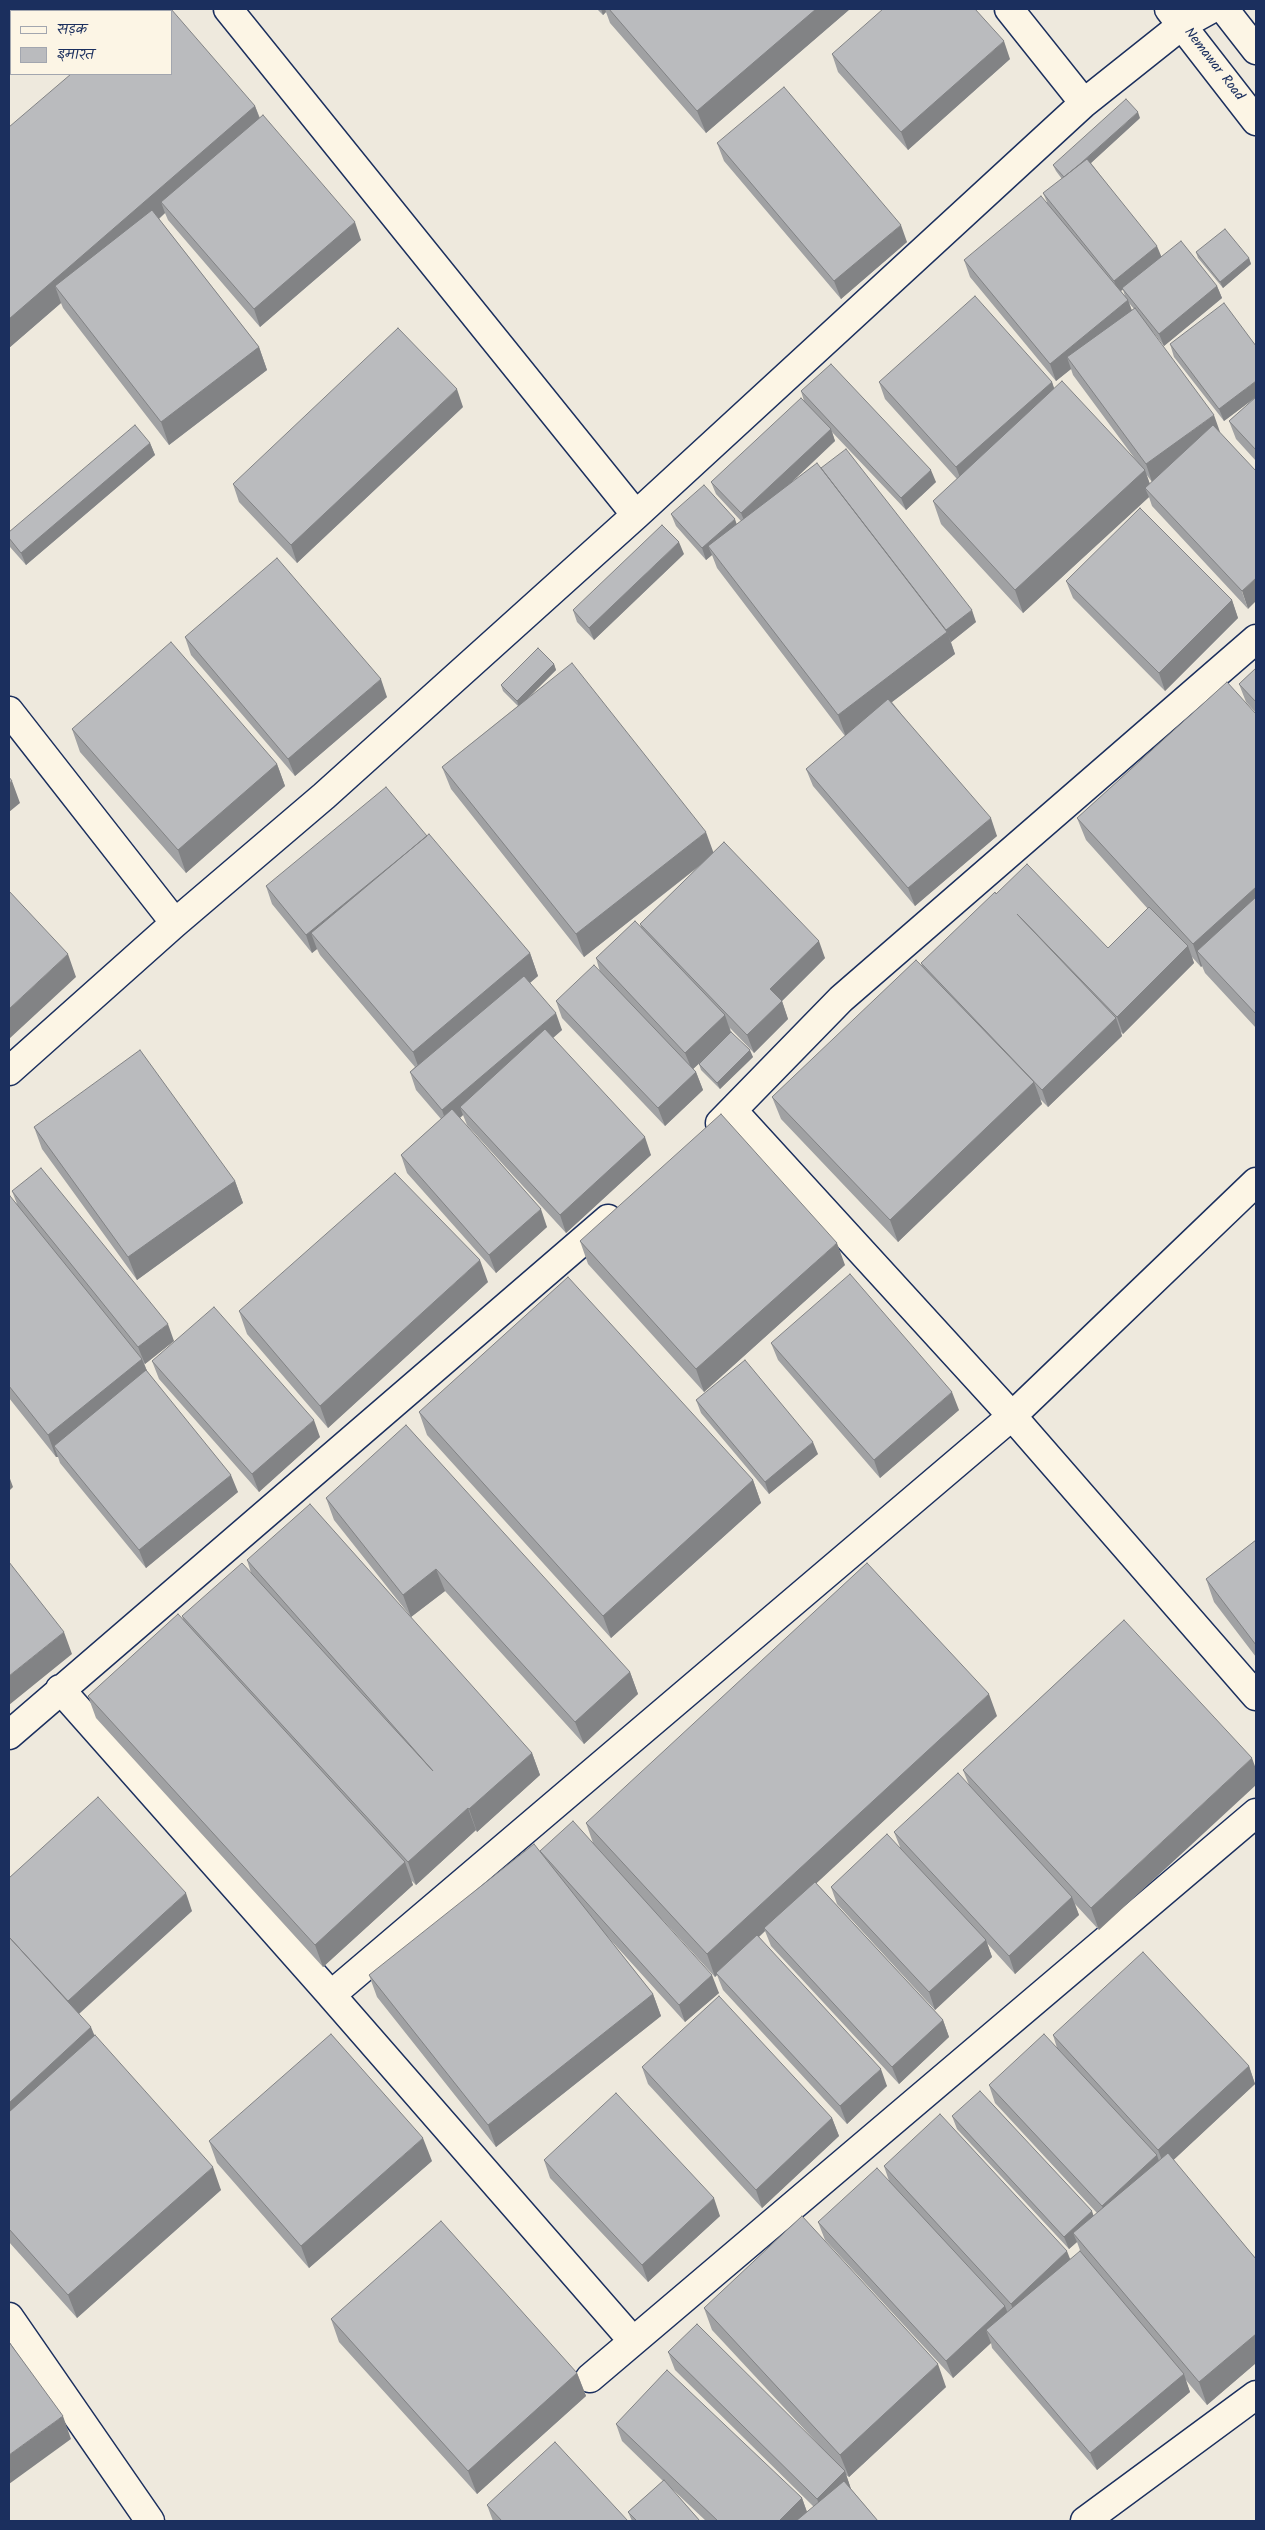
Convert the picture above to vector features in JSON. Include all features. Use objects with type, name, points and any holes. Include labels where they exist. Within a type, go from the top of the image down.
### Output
[{"type":"main road","points":[[228,9],[636,515]]},
{"type":"main road","points":[[1009,9],[1084,103]]},
{"type":"main road","points":[[9,1071],[174,923],[324,796],[636,515],[1176,17],[1211,9]]},
{"type":"main road","points":[[1224,9],[1256,50]]},
{"type":"main road","name":"Nemawar Road","points":[[1176,17],[1256,121]]},
{"type":"main road","points":[[703,1137],[734,1111],[841,999],[1256,639]]},
{"type":"main road","points":[[9,710],[174,923]]},
{"type":"main road","points":[[734,1111],[1012,1416],[1256,1696]]},
{"type":"main road","points":[[331,1995],[1012,1416],[1256,1182]]},
{"type":"main road","points":[[9,1736],[60,1689],[628,1202]]},
{"type":"main road","points":[[60,1689],[331,1995],[633,2342]]},
{"type":"main road","points":[[590,2378],[1256,1813]]},
{"type":"main road","points":[[9,2317],[150,2521]]},
{"type":"main road","points":[[1084,2521],[1256,2395]]},
{"type":"building","points":[[171,9],[172,10],[144,10]]},
{"type":"building","points":[[609,9],[816,9],[697,111]]},
{"type":"building","points":[[883,9],[975,9],[1004,41],[901,132],[832,54]]},
{"type":"building","points":[[172,10],[255,106],[9,319],[9,127],[70,75],[172,75]]},
{"type":"building","points":[[784,87],[901,225],[834,281],[717,143]]},
{"type":"building","points":[[1126,99],[1138,112],[1064,177],[1053,165]]},
{"type":"building","points":[[263,115],[355,222],[254,309],[161,202]]},
{"type":"building","points":[[1087,159],[1157,246],[1114,281],[1043,193]]},
{"type":"building","points":[[1041,196],[1128,300],[1050,364],[964,260]]},
{"type":"building","points":[[152,210],[259,347],[161,422],[55,286]]},
{"type":"building","points":[[1225,229],[1249,258],[1220,282],[1196,252]]},
{"type":"building","points":[[1181,241],[1217,286],[1159,334],[1122,288]]},
{"type":"building","points":[[975,296],[1052,382],[956,467],[879,382]]},
{"type":"building","points":[[1224,303],[1256,346],[1256,381],[1219,409],[1170,344]]},
{"type":"building","points":[[1135,308],[1214,415],[1146,464],[1067,357]]},
{"type":"building","points":[[398,328],[457,389],[291,545],[233,484]]},
{"type":"building","points":[[831,364],[931,470],[901,498],[801,391]]},
{"type":"building","points":[[1062,381],[1145,470],[1015,590],[933,501]]},
{"type":"building","points":[[1256,397],[1256,450],[1229,421]]},
{"type":"building","points":[[801,398],[831,429],[741,513],[711,482]]},
{"type":"building","points":[[135,425],[150,443],[21,553],[9,538],[9,532]]},
{"type":"building","points":[[1213,425],[1256,471],[1256,578],[1242,591],[1145,488]]},
{"type":"building","points":[[846,449],[972,610],[946,630],[821,468]]},
{"type":"building","points":[[817,463],[947,632],[838,715],[708,546]]},
{"type":"building","points":[[704,485],[735,519],[702,548],[671,514]]},
{"type":"building","points":[[1140,508],[1232,600],[1159,673],[1066,581]]},
{"type":"building","points":[[662,525],[679,542],[589,628],[573,610]]},
{"type":"building","points":[[277,558],[381,679],[288,759],[185,637]]},
{"type":"building","points":[[171,642],[277,764],[178,850],[72,729]]},
{"type":"building","points":[[538,648],[554,664],[517,701],[501,685]]},
{"type":"building","points":[[572,663],[706,832],[576,934],[442,767]]},
{"type":"building","points":[[1256,668],[1256,702],[1239,684]]},
{"type":"building","points":[[1227,682],[1256,714],[1256,887],[1193,944],[1077,818]]},
{"type":"building","points":[[888,699],[991,818],[908,888],[806,769]]},
{"type":"building","points":[[386,787],[427,836],[306,935],[266,886]]},
{"type":"building","points":[[429,834],[530,953],[413,1052],[311,933]]},
{"type":"building","points":[[724,842],[819,941],[770,989],[782,1001],[747,1035],[640,924]]},
{"type":"building","points":[[1027,864],[1108,948],[1149,907],[1188,946],[1117,1017],[1017,914],[1116,1018],[1042,1090],[921,963]]},
{"type":"building","points":[[9,891],[68,954],[9,1009]]},
{"type":"building","points":[[1256,897],[1256,1014],[1197,951]]},
{"type":"building","points":[[635,921],[725,1015],[685,1053],[596,958]]},
{"type":"building","points":[[916,960],[1034,1082],[890,1220],[772,1097]]},
{"type":"building","points":[[594,965],[696,1072],[658,1108],[556,1001]]},
{"type":"building","points":[[524,976],[556,1013],[442,1110],[410,1072]]},
{"type":"building","points":[[545,1029],[645,1137],[560,1215],[460,1107]]},
{"type":"building","points":[[731,1032],[750,1050],[717,1083],[699,1064]]},
{"type":"building","points":[[140,1050],[235,1181],[128,1257],[34,1127]]},
{"type":"building","points":[[452,1109],[541,1209],[489,1255],[401,1155]]},
{"type":"building","points":[[721,1114],[837,1243],[696,1369],[580,1241]]},
{"type":"building","points":[[41,1168],[168,1324],[138,1347],[12,1191]]},
{"type":"building","points":[[395,1173],[480,1260],[320,1406],[239,1311]]},
{"type":"building","points":[[10,1196],[142,1359],[48,1435],[9,1386]]},
{"type":"building","points":[[850,1274],[952,1392],[874,1460],[771,1343]]},
{"type":"building","points":[[568,1277],[753,1480],[603,1616],[419,1412]]},
{"type":"building","points":[[214,1307],[314,1420],[252,1474],[152,1361]]},
{"type":"building","points":[[745,1360],[813,1442],[765,1482],[696,1400]]},
{"type":"building","points":[[146,1370],[231,1475],[139,1550],[54,1446]]},
{"type":"building","points":[[406,1425],[630,1672],[575,1722],[436,1569],[403,1595],[326,1498]]},
{"type":"building","points":[[310,1504],[532,1753],[408,1862],[182,1616],[242,1563],[433,1771],[247,1560]]},
{"type":"building","points":[[1256,1540],[1256,1645],[1206,1579]]},
{"type":"building","points":[[9,1562],[64,1632],[9,1676]]},
{"type":"building","points":[[867,1563],[989,1694],[707,1954],[586,1823]]},
{"type":"building","points":[[178,1614],[405,1862],[315,1945],[88,1696]]},
{"type":"building","points":[[1124,1620],[1252,1758],[1091,1908],[963,1770]]},
{"type":"building","points":[[958,1773],[1072,1897],[1009,1956],[894,1832]]},
{"type":"building","points":[[98,1797],[186,1893],[68,2001],[9,1937],[9,1878]]},
{"type":"building","points":[[573,1821],[712,1975],[679,2005],[540,1851]]},
{"type":"building","points":[[887,1834],[986,1940],[929,1992],[831,1887]]},
{"type":"building","points":[[534,1844],[653,1994],[488,2125],[369,1975]]},
{"type":"building","points":[[815,1882],[943,2020],[892,2067],[764,1928]]},
{"type":"building","points":[[757,1935],[881,2069],[840,2106],[716,1973]]},
{"type":"building","points":[[9,1937],[91,2027],[9,2103]]},
{"type":"building","points":[[1143,1952],[1249,2066],[1158,2150],[1053,2035]]},
{"type":"building","points":[[719,1996],[832,2118],[756,2190],[642,2067]]},
{"type":"building","points":[[331,2034],[423,2138],[301,2246],[209,2141]]},
{"type":"building","points":[[1044,2034],[1157,2155],[1102,2206],[989,2085]]},
{"type":"building","points":[[95,2035],[213,2167],[68,2295],[9,2229],[9,2112]]},
{"type":"building","points":[[980,2091],[1092,2211],[1064,2237],[952,2116]]},
{"type":"building","points":[[616,2093],[714,2198],[642,2265],[544,2160]]},
{"type":"building","points":[[940,2114],[1067,2251],[1011,2304],[884,2166]]},
{"type":"building","points":[[1168,2153],[1256,2259],[1256,2334],[1199,2382],[1073,2233]]},
{"type":"building","points":[[877,2168],[1005,2306],[946,2361],[818,2222]]},
{"type":"building","points":[[802,2216],[938,2364],[840,2455],[704,2308]]},
{"type":"building","points":[[441,2221],[577,2373],[468,2471],[331,2319]]},
{"type":"building","points":[[1080,2251],[1184,2374],[1090,2453],[986,2330]]},
{"type":"building","points":[[697,2324],[845,2471],[817,2499],[668,2352]]},
{"type":"building","points":[[9,2342],[63,2416],[9,2455]]},
{"type":"building","points":[[667,2370],[802,2498],[779,2521],[718,2521],[616,2424]]},
{"type":"building","points":[[555,2442],[628,2521],[502,2521],[487,2505]]},
{"type":"building","points":[[664,2480],[700,2521],[637,2521],[628,2512]]},
{"type":"building","points":[[844,2481],[878,2521],[796,2521]]}]
